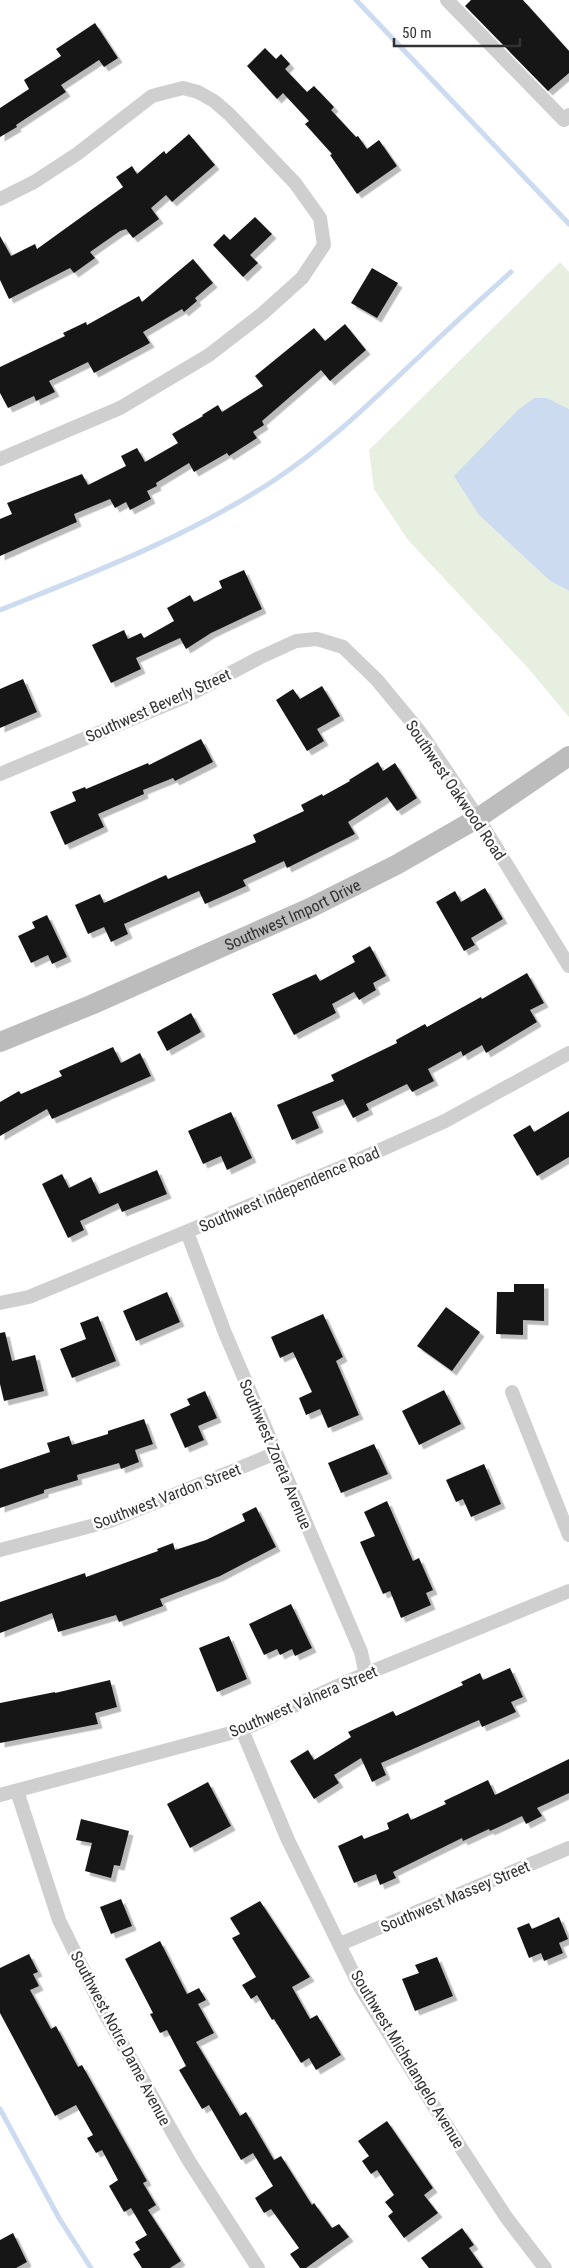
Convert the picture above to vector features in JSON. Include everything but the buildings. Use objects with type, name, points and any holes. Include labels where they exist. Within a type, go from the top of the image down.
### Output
[{"type":"street","points":[[447,0],[564,120],[569,115]]},
{"type":"street","points":[[0,199],[34,182],[76,154],[152,96],[183,88],[198,92],[214,101],[230,114],[295,183],[320,218],[324,245],[302,278],[262,314],[209,355],[120,408],[0,459]]},
{"type":"street","name":"Southwest Beverly Street","points":[[0,774],[187,696],[296,641],[317,639]]},
{"type":"street","name":"Southwest Oakwood Road","points":[[317,639],[343,647],[377,680],[420,732],[478,818],[569,966]]},
{"type":"street","name":"Southwest Import Drive","points":[[0,1042],[91,1005],[310,908],[396,865],[478,818],[569,756]]},
{"type":"street","name":"Southwest Independence Road","points":[[0,1303],[29,1296],[340,1168],[445,1121],[569,1053]]},
{"type":"street","name":"Southwest Zoreta Avenue","points":[[187,1232],[225,1333],[361,1652],[366,1675]]},
{"type":"street","points":[[512,1392],[569,1534]]},
{"type":"street","name":"Southwest Vardon Street","points":[[0,1550],[110,1521],[276,1453]]},
{"type":"street","name":"Southwest Valnera Street","points":[[0,1795],[242,1730],[366,1675],[569,1591]]},
{"type":"street","name":"Southwest Michelangelo Avenue","points":[[242,1730],[288,1840],[360,1987],[435,2108],[506,2216],[545,2268]]},
{"type":"street","name":"Southwest Notre Dame Avenue","points":[[17,1791],[59,1920],[104,2012],[189,2161],[258,2268]]},
{"type":"street","name":"Southwest Massey Street","points":[[340,1944],[569,1848]]},
{"type":"green space","points":[[560,262],[569,272],[569,409],[547,398],[479,515],[550,581],[569,591],[569,717],[528,668],[408,540],[374,489],[369,450]]},
{"type":"water","points":[[534,398],[547,398],[569,409],[569,591],[550,581],[479,515],[454,476],[518,410]]},
{"type":"waterway","points":[[356,0],[569,224]]},
{"type":"waterway","points":[[0,610],[141,552],[210,518],[276,479],[315,451],[351,420],[511,272]]},
{"type":"waterway","points":[[0,2109],[59,2218],[91,2268]]}]
